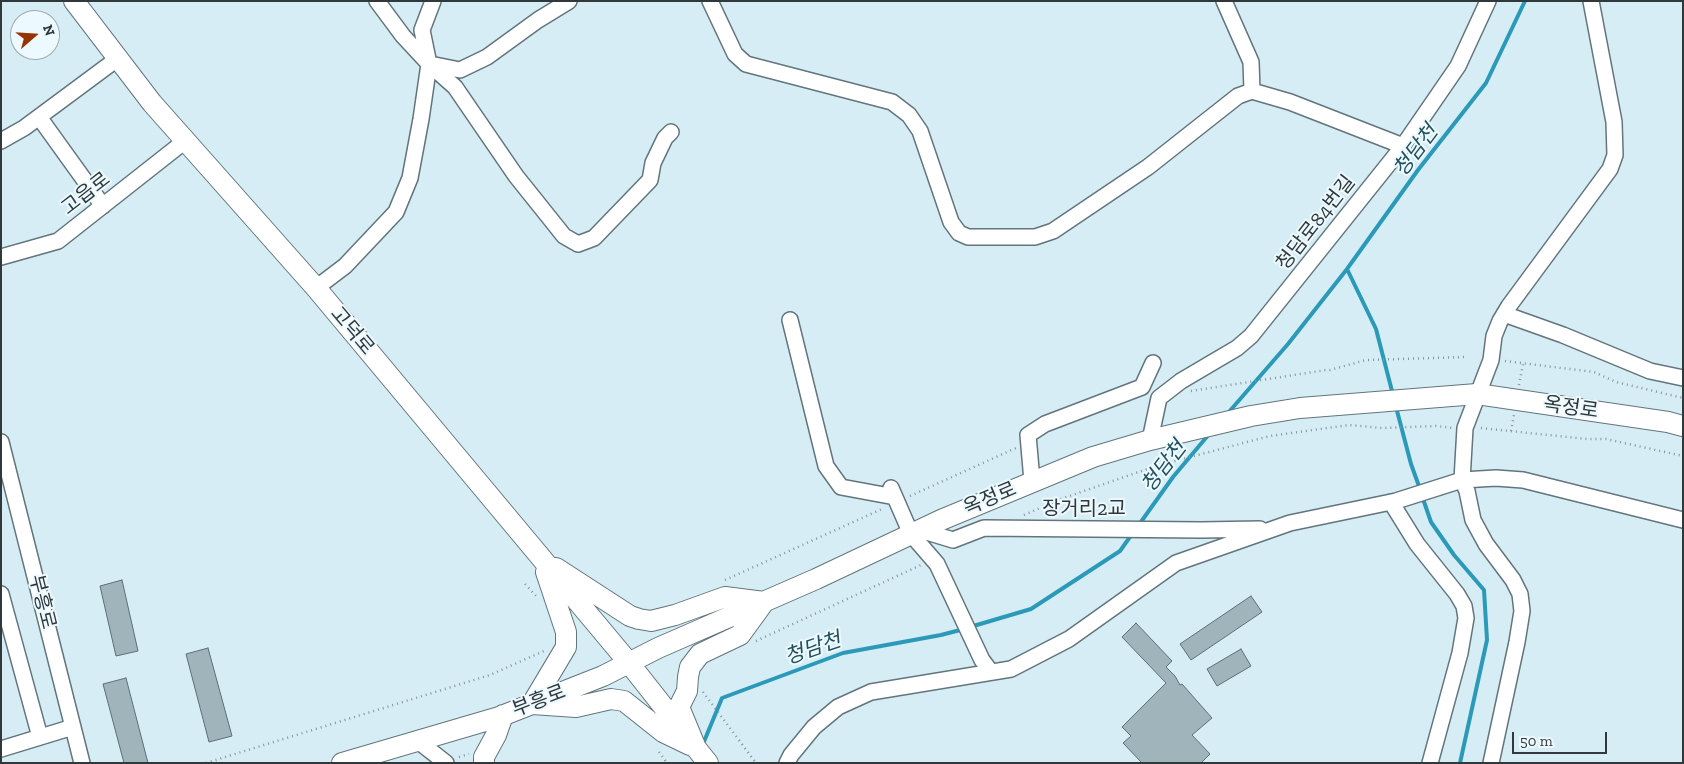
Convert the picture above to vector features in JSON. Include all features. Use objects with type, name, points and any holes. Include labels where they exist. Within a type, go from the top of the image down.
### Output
[{"type":"main road","name":"고덕로","points":[[74,1],[152,103],[316,288],[629,663]]},
{"type":"main road","name":"옥정로","points":[[629,663],[941,520],[1032,481],[1093,457],[1158,438],[1251,416],[1300,408],[1468,395],[1668,422],[1683,426]]},
{"type":"main road","points":[[542,559],[630,616],[639,619],[651,620],[675,615],[725,597],[764,602],[740,635],[700,654],[690,667],[687,692],[679,707],[702,755]]},
{"type":"main road","points":[[542,559],[566,632],[566,646],[532,704],[576,708],[611,699],[624,701],[663,732],[702,755]]},
{"type":"main road","points":[[629,663],[702,755]]},
{"type":"main road","name":"부흥로","points":[[342,763],[503,715],[603,676],[629,663]]},
{"type":"main road","points":[[484,763],[484,757],[496,735],[503,715]]},
{"type":"street","points":[[377,1],[403,36],[429,64],[455,87],[516,176],[564,236],[578,244],[594,238],[650,180],[653,163],[665,138],[671,132]]},
{"type":"street","points":[[316,288],[345,266],[396,212],[410,178],[429,64],[422,30],[433,1]]},
{"type":"street","points":[[429,64],[460,70],[487,57],[538,20],[569,1]]},
{"type":"street","points":[[710,1],[735,54],[746,64],[892,102],[909,115],[920,131],[951,222],[959,232],[968,237],[1035,237],[1053,231],[1148,167],[1238,96],[1252,91],[1290,102],[1403,146]]},
{"type":"street","points":[[1224,1],[1251,62],[1252,91]]},
{"type":"street","name":"청담로84번길","points":[[1158,438],[1159,398],[1181,381],[1237,348],[1251,336],[1403,146],[1458,66],[1488,1]]},
{"type":"street","points":[[1456,483],[1468,395],[1490,360],[1494,336],[1504,314],[1610,170],[1615,155],[1614,122],[1591,1]]},
{"type":"street","points":[[1,140],[39,117],[117,59]]},
{"type":"street","points":[[39,117],[103,206]]},
{"type":"street","name":"고읍로","points":[[1,256],[58,241],[185,141]]},
{"type":"street","points":[[1504,314],[1564,335],[1650,371],[1683,378]]},
{"type":"street","points":[[790,320],[826,466],[841,487],[895,495],[937,564],[982,660],[991,672]]},
{"type":"street","points":[[1032,481],[1028,435],[1045,424],[1142,388],[1152,362]]},
{"type":"street","name":"부흥로","points":[[1,442],[82,763]]},
{"type":"street","points":[[787,763],[791,755],[814,727],[838,707],[871,692],[1011,669],[1069,639],[1176,563],[1290,523],[1394,501],[1456,483],[1496,478],[1523,480],[1683,520]]},
{"type":"street","points":[[1456,483],[1467,491],[1472,520],[1486,544],[1513,580],[1520,594],[1522,611],[1517,642],[1491,763]]},
{"type":"street","points":[[1394,501],[1417,544],[1457,594],[1464,606],[1466,618],[1460,653],[1430,763]]},
{"type":"street","name":"장거리2교","points":[[916,532],[953,540],[984,528],[1273,529]]},
{"type":"street","points":[[1,594],[40,737]]},
{"type":"street","points":[[1,749],[73,727]]},
{"type":"street","points":[[418,741],[446,763]]},
{"type":"path","points":[[1199,390],[1330,370],[1366,360],[1466,357]]},
{"type":"path","points":[[1505,361],[1594,372],[1616,382],[1683,398]]},
{"type":"path","points":[[1156,466],[1270,436],[1349,425],[1382,428],[1436,426],[1454,428]]},
{"type":"path","points":[[1481,428],[1587,439],[1606,439],[1683,456]]},
{"type":"path","points":[[722,582],[895,495],[1029,442]]},
{"type":"path","points":[[206,763],[490,675],[548,648]]},
{"type":"path","points":[[700,689],[756,763]]},
{"type":"path","points":[[658,752],[667,763]]},
{"type":"building","points":[[122,580],[138,651],[116,656],[100,586]]},
{"type":"building","points":[[1251,596],[1262,612],[1191,660],[1180,644]]},
{"type":"building","points":[[1136,623],[1172,661],[1166,667],[1175,676],[1180,685],[1182,684],[1212,718],[1192,735],[1210,754],[1201,763],[1142,763],[1123,743],[1131,736],[1122,727],[1166,683],[1122,637]]},
{"type":"building","points":[[208,648],[232,736],[209,742],[186,654]]},
{"type":"building","points":[[1241,649],[1251,666],[1217,686],[1207,669]]},
{"type":"building","points":[[126,678],[148,763],[124,763],[103,684]]},
{"type":"waterway","name":"청담천","points":[[1228,413],[1288,344],[1347,269],[1418,170],[1486,83],[1525,1]]},
{"type":"waterway","points":[[1347,269],[1376,329],[1393,395]]},
{"type":"waterway","points":[[1396,407],[1411,464],[1420,489]]},
{"type":"waterway","name":"청담천","points":[[1138,526],[1173,477],[1210,433]]},
{"type":"waterway","points":[[1422,496],[1431,522],[1454,555],[1484,590],[1487,640],[1460,763]]},
{"type":"waterway","name":"청담천","points":[[970,627],[1031,609],[1120,551],[1132,534]]},
{"type":"waterway","name":"청담천","points":[[703,744],[722,698],[843,653],[964,629]]}]
